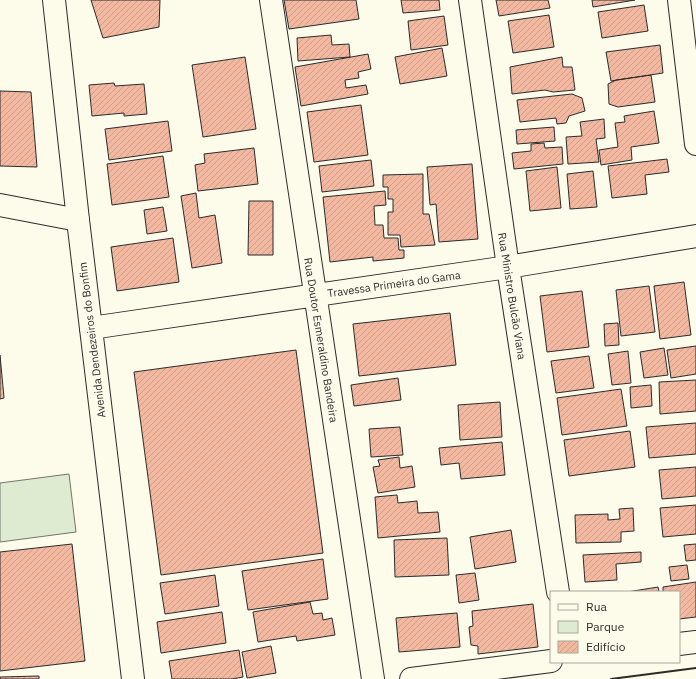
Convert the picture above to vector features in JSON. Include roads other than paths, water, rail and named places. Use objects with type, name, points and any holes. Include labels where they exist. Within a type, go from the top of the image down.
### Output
[{"type":"street","name":"Avenida Dendezeiros do Bonfim","points":[[54,0],[78,220],[132,679]]},
{"type":"street","name":"Rua Doutor Esmeraldino Bandeira","points":[[271,0],[373,679]]},
{"type":"street","name":"Rua Ministro Bulcão Viana","points":[[470,0],[508,267],[558,591]]},
{"type":"street","points":[[678,0],[696,144]]},
{"type":"street","points":[[0,205],[78,220]]},
{"type":"street","name":"Travessa Primeira do Gama","points":[[91,328],[508,267],[696,236]]},
{"type":"street","points":[[680,644],[696,642]]},
{"type":"street","points":[[411,679],[550,661]]}]
